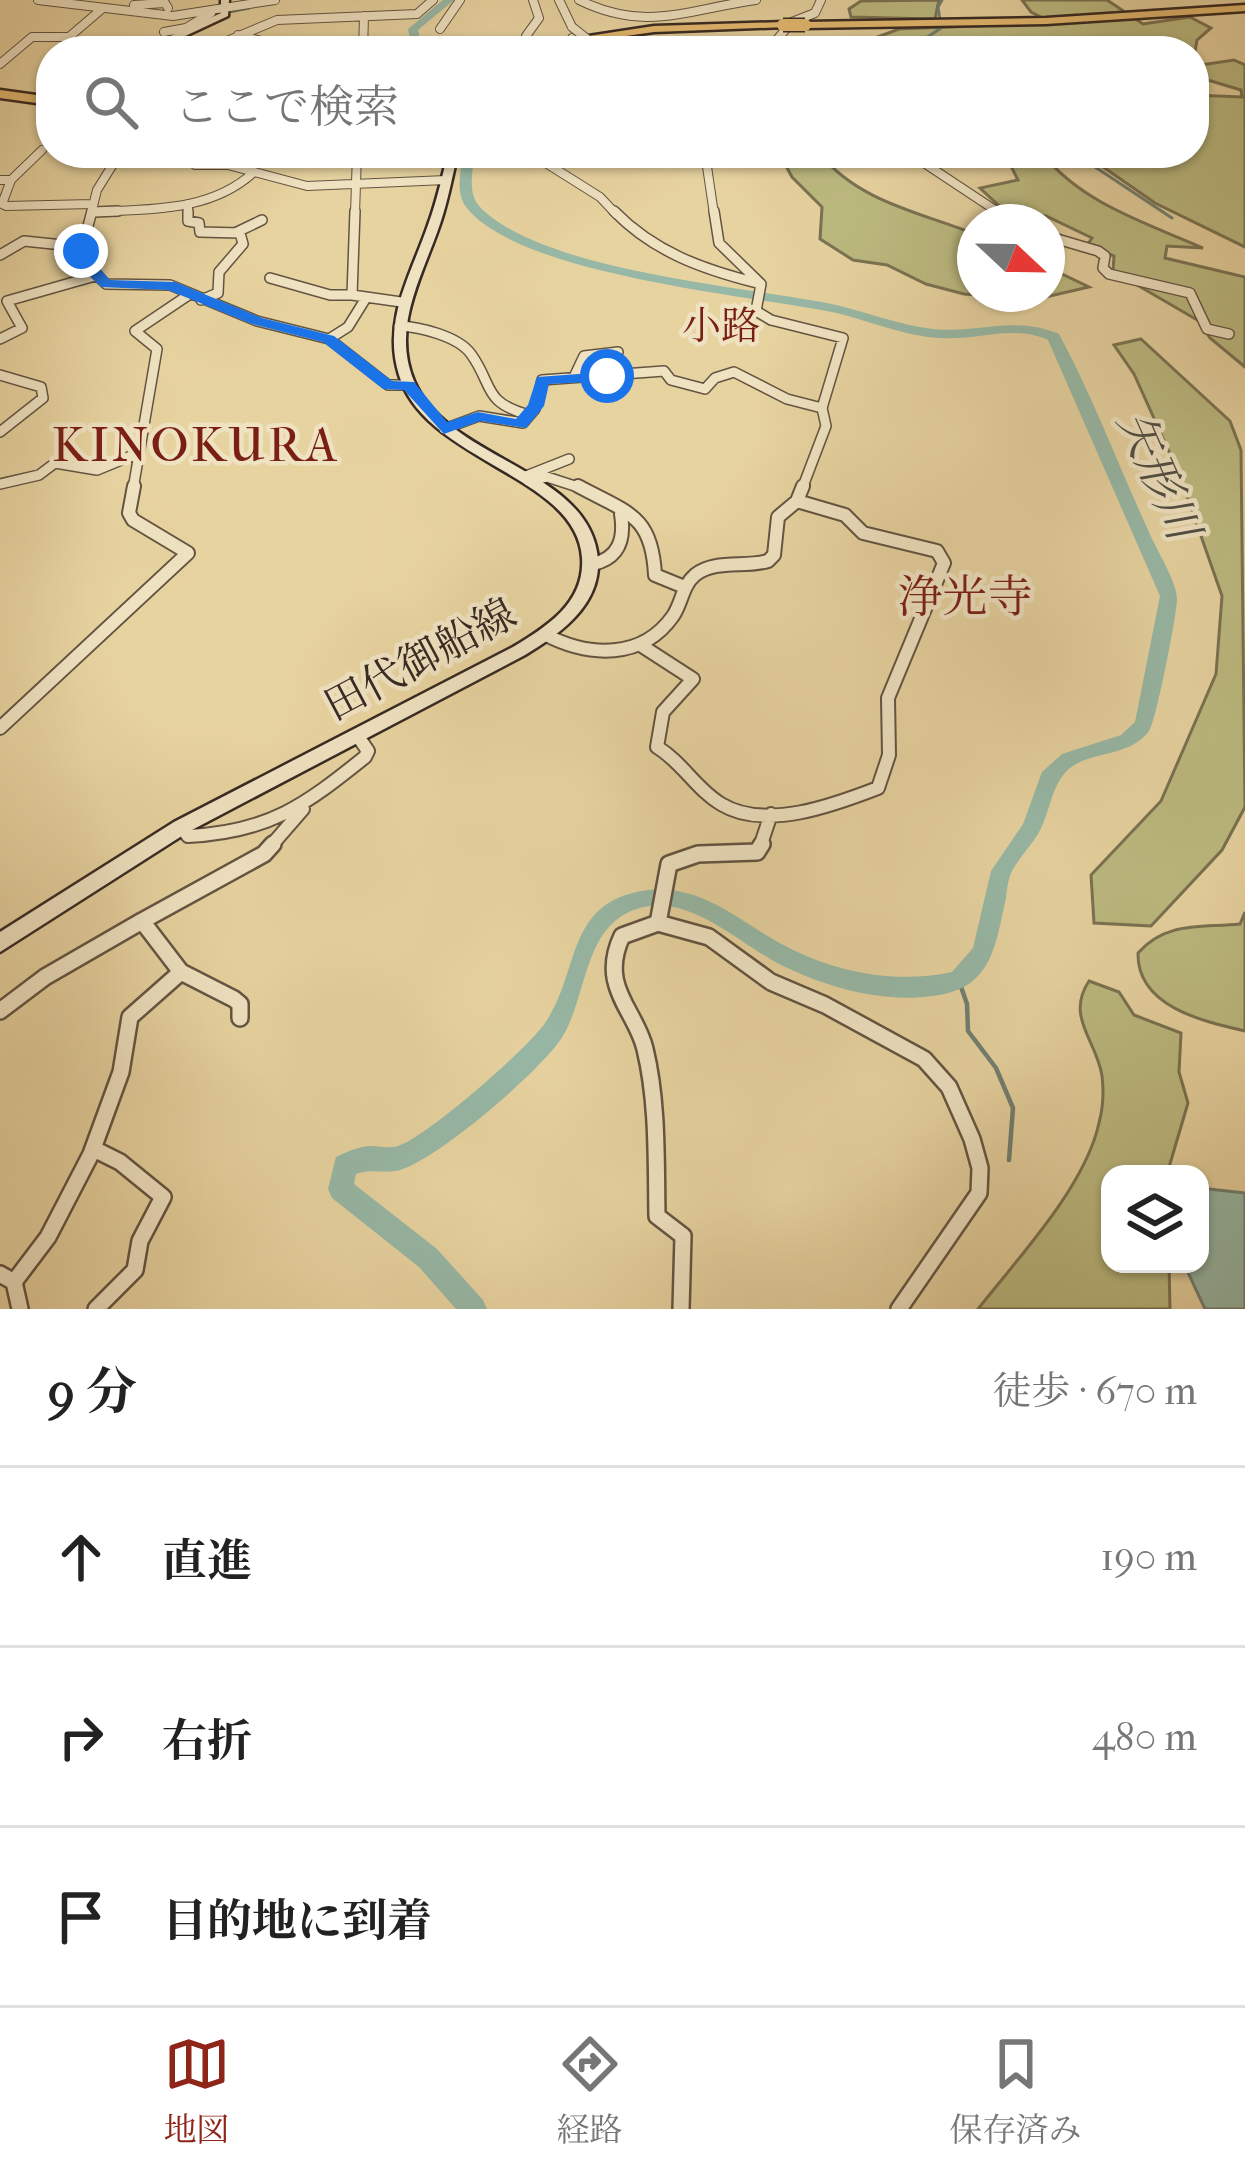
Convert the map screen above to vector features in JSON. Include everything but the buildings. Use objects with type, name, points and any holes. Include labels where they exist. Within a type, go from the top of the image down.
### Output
[{"type":"highway","points":[[563,36],[654,28],[1046,21],[1245,8]]},
{"type":"highway","points":[[0,97],[36,101]]},
{"type":"main road","points":[[180,36],[218,19],[225,4]]},
{"type":"main road","points":[[449,168],[428,240],[400,302],[409,385],[444,429],[565,505],[581,523],[592,564]]},
{"type":"main road","name":"田代御船線","points":[[0,943],[181,827],[546,635],[584,595],[592,564]]},
{"type":"street","points":[[38,0],[176,16],[212,12]]},
{"type":"street","points":[[201,0],[204,5],[275,0]]},
{"type":"street","points":[[310,18],[312,0]]},
{"type":"street","points":[[238,35],[300,15],[420,13],[433,0]]},
{"type":"street","points":[[440,28],[460,0]]},
{"type":"street","points":[[526,36],[538,18],[532,0]]},
{"type":"street","points":[[559,0],[577,36]]},
{"type":"street","points":[[579,0],[623,18],[654,22],[756,0]]},
{"type":"street","points":[[775,36],[783,25],[814,10],[819,1]]},
{"type":"street","points":[[778,36],[792,22],[815,14],[819,1]]},
{"type":"street","points":[[70,36],[102,5],[166,4],[176,16]]},
{"type":"street","points":[[164,32],[192,25],[225,4]]},
{"type":"street","points":[[363,36],[364,16]]},
{"type":"street","points":[[238,35],[242,36]]},
{"type":"street","points":[[0,64],[36,37]]},
{"type":"street","points":[[36,155],[5,180],[2,204],[93,208],[188,204],[237,188],[254,172]]},
{"type":"street","points":[[110,168],[82,247],[82,256],[95,276],[111,286],[160,284],[257,321],[328,339],[388,385],[409,385]]},
{"type":"street","points":[[211,168],[254,172],[307,186],[446,180]]},
{"type":"street","points":[[352,296],[357,168]]},
{"type":"street","points":[[556,168],[577,187],[600,197],[640,238],[706,270],[760,285]]},
{"type":"street","points":[[707,168],[719,243],[760,285]]},
{"type":"street","points":[[932,168],[986,204]]},
{"type":"street","points":[[188,204],[188,220],[199,223],[200,232],[236,233],[262,220]]},
{"type":"street","points":[[0,728],[188,553],[131,520],[136,454],[157,349],[135,331],[136,326],[196,297],[218,293],[219,272],[243,245],[236,233]]},
{"type":"street","points":[[1065,241],[1105,256],[1102,268],[1109,274],[1190,293],[1207,329],[1229,334]]},
{"type":"street","points":[[0,255],[24,242],[82,247]]},
{"type":"street","points":[[0,339],[22,328],[3,304],[95,276]]},
{"type":"street","points":[[270,278],[330,295],[400,302]]},
{"type":"street","points":[[546,635],[610,652],[642,646],[673,615],[682,586],[715,566],[768,562],[774,555],[778,517],[797,501],[826,426],[822,408],[843,338],[759,315],[754,305],[760,285]]},
{"type":"street","points":[[328,339],[348,327],[366,298]]},
{"type":"street","points":[[0,325],[13,319]]},
{"type":"street","points":[[399,326],[421,327],[470,350],[487,393],[508,408],[530,415]]},
{"type":"street","points":[[575,375],[584,356],[618,352]]},
{"type":"street","points":[[444,429],[478,416],[517,425],[530,415],[542,380],[575,375],[624,377],[664,371],[671,380],[705,389],[714,376],[726,372],[768,385],[778,396],[822,408]]},
{"type":"street","points":[[0,375],[41,387],[43,398],[0,432]]},
{"type":"street","points":[[0,484],[38,476],[55,463],[97,470],[136,454]]},
{"type":"street","points":[[526,479],[569,459]]},
{"type":"street","points":[[526,479],[547,477],[580,487],[641,523],[650,533],[655,575],[682,586]]},
{"type":"street","points":[[642,646],[693,679],[663,712],[657,747],[727,808],[771,814],[826,807],[878,788],[892,747],[885,714],[888,698],[944,563],[937,550],[863,532],[845,515],[797,501]]},
{"type":"street","points":[[592,564],[611,560],[617,553],[621,514]]},
{"type":"street","points":[[0,1011],[46,977],[264,854],[303,809],[365,757],[368,751],[357,735]]},
{"type":"street","points":[[181,827],[188,836],[243,831],[303,809]]},
{"type":"street","points":[[660,915],[669,863],[690,852],[723,856],[757,852],[768,834],[771,814]]},
{"type":"street","points":[[660,915],[622,936],[616,963],[619,1001],[645,1045],[656,1142],[657,1216],[683,1236],[681,1309]]},
{"type":"street","points":[[660,915],[709,937],[771,982],[924,1059],[960,1103],[980,1168],[979,1193],[899,1309]]},
{"type":"street","points":[[142,921],[181,973],[240,1004],[240,1018]]},
{"type":"street","points":[[20,1309],[7,1278],[38,1252],[94,1149],[128,1049],[130,1017],[181,973]]},
{"type":"street","points":[[94,1149],[120,1162],[163,1197],[140,1241],[135,1270],[96,1309]]},
{"type":"shaded area","points":[[939,0],[935,19],[851,17],[849,9],[861,1]]},
{"type":"shaded area","points":[[1022,0],[1107,0],[1143,24],[1190,17],[1211,28],[1202,36],[880,36],[899,29],[1052,23],[1031,12]]},
{"type":"shaded area","points":[[1234,60],[1245,65],[1245,247],[1155,203],[1105,168],[1209,168],[1209,96],[1242,97],[1241,90],[1209,80],[1209,64]]},
{"type":"shaded area","points":[[787,168],[833,168],[871,194],[957,228],[957,292],[926,284],[887,265],[853,260],[820,239],[822,207]]},
{"type":"shaded area","points":[[1012,168],[1056,168],[1095,198],[1203,248],[1167,246],[1165,258],[1245,277],[1245,367],[1210,338],[1199,321],[1113,271],[1114,256],[1087,245],[1092,238],[1065,225],[1065,204],[997,204],[980,188],[1018,180]]},
{"type":"shaded area","points":[[1065,276],[1089,287],[1065,293]]},
{"type":"shaded area","points":[[1141,339],[1230,421],[1241,450],[1245,807],[1222,850],[1151,926],[1094,923],[1091,875],[1161,801],[1216,674],[1222,596],[1180,476],[1134,374],[1114,345]]},
{"type":"shaded area","points":[[1245,912],[1245,1031],[1192,1016],[1148,986],[1138,953],[1149,943],[1185,928],[1240,924]]},
{"type":"shaded area","points":[[1089,981],[1119,992],[1134,1015],[1181,1033],[1179,1072],[1188,1103],[1170,1165],[1101,1165],[1101,1273],[1169,1273],[1170,1309],[978,1309],[1065,1197],[1091,1147],[1103,1088],[1099,1063],[1081,1018],[1082,994]]},
{"type":"shaded area","points":[[1209,1189],[1245,1193],[1245,1309],[1205,1309],[1188,1273],[1209,1273]]},
{"type":"waterway","name":"矢形川","points":[[415,36],[413,29],[449,0]]},
{"type":"waterway","points":[[929,36],[941,28],[938,7],[942,0]]},
{"type":"waterway","points":[[229,12],[249,8]]},
{"type":"waterway","points":[[30,95],[36,94]]},
{"type":"waterway","name":"矢形川","points":[[468,168],[469,201],[500,229],[588,263],[831,308],[924,332],[1025,328],[1054,337],[1169,596],[1144,725],[1128,740],[1069,759],[1049,777],[1032,827],[1001,871],[983,952],[959,981],[912,988],[839,978],[772,950],[696,904],[639,900],[618,907],[603,919],[591,935],[553,1031],[503,1081],[411,1153],[345,1166],[341,1189],[428,1258],[474,1309]]},
{"type":"waterway","points":[[1097,168],[1172,218]]},
{"type":"waterway","points":[[959,981],[967,1004],[968,1031],[996,1068],[1013,1108],[1009,1160]]},
{"type":"district","name":"小路","points":[[721,326]]},
{"type":"district","name":"KINOKURA","points":[[196,445]]},
{"type":"district","name":"浄光寺","points":[[965,597]]},
{"type":"route","points":[[81,251],[88,267],[106,284],[170,285],[257,321],[328,339],[388,385],[409,385],[444,429],[478,416],[520,424],[536,406],[542,380],[607,376]]}]
